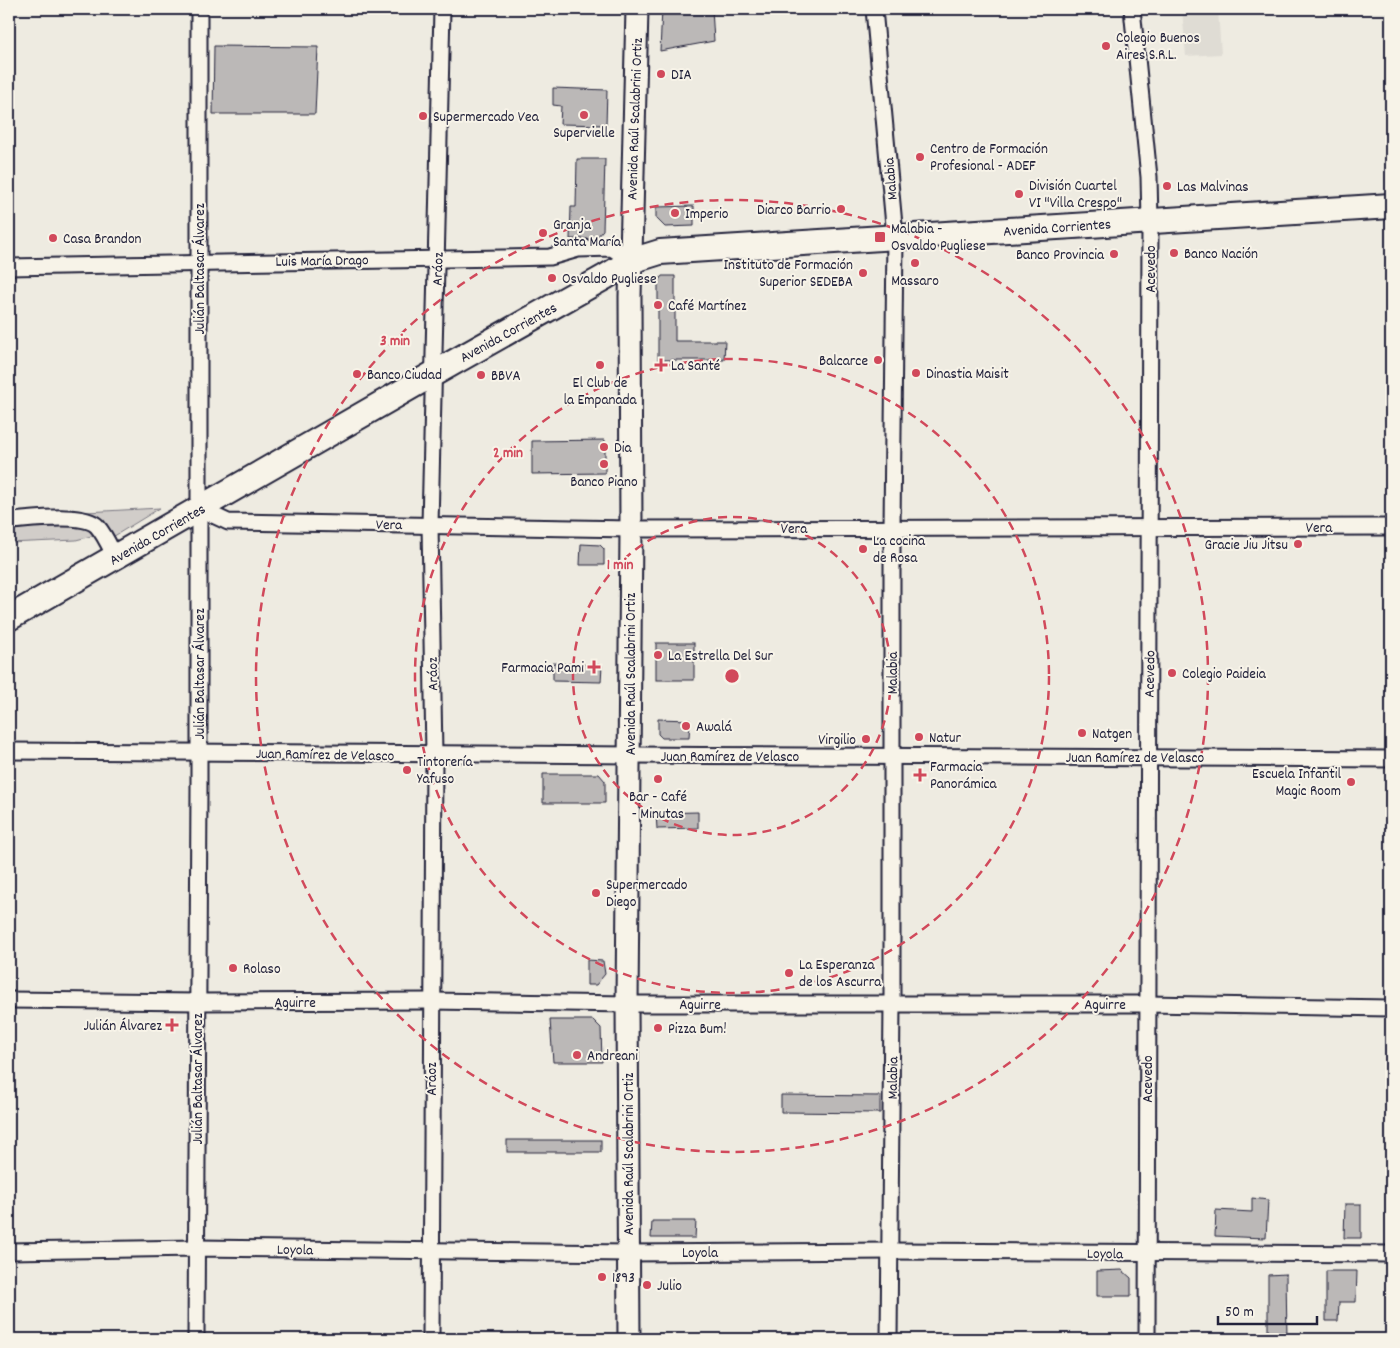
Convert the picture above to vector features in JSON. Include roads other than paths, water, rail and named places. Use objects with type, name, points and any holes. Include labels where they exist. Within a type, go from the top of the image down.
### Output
[{"type":"main road","name":"Avenida Raúl Scalabrini Ortiz","points":[[629,1339],[627,1004],[630,756],[631,261],[637,9]]},
{"type":"main road","name":"Avenida Corrientes","points":[[9,618],[631,261],[660,252],[1391,206]]},
{"type":"street","name":"Julián Baltasar Álvarez","points":[[196,1339],[200,509],[198,9]]},
{"type":"street","name":"Aráoz","points":[[430,1339],[434,754],[430,525],[442,9]]},
{"type":"street","name":"Malabia","points":[[874,9],[895,236],[889,1339]]},
{"type":"street","name":"Acevedo","points":[[1132,9],[1149,177],[1150,221],[1147,1339]]},
{"type":"street","name":"Luis María Drago","points":[[9,267],[550,257],[578,249],[612,248],[631,261]]},
{"type":"street","name":"Vera","points":[[200,509],[228,522],[631,529],[1391,527]]},
{"type":"street","points":[[9,521],[75,518],[87,520],[97,526],[115,557]]},
{"type":"street","name":"Juan Ramírez de Velasco","points":[[9,751],[1391,759]]},
{"type":"street","name":"Aguirre","points":[[9,1000],[197,1002],[431,1001],[627,1004],[1147,1004],[1391,1008]]},
{"type":"street","name":"Loyola","points":[[9,1251],[197,1248],[628,1253],[890,1251],[1391,1254]]},
{"type":"place","name":"Colegio Buenos Aires S.R.L.","points":[[1106,46]]},
{"type":"place","name":"DIA","points":[[661,74]]},
{"type":"place","name":"Supervielle","points":[[584,115]]},
{"type":"place","name":"Supermercado Vea","points":[[423,116]]},
{"type":"place","name":"Centro de Formación Profesional - ADEF","points":[[920,157]]},
{"type":"place","name":"Las Malvinas","points":[[1167,186]]},
{"type":"place","name":"División Cuartel VI \"Villa Crespo\"","points":[[1019,194]]},
{"type":"place","name":"Diarco Barrio","points":[[841,209]]},
{"type":"place","name":"Imperio","points":[[675,213]]},
{"type":"place","name":"Granja Santa María","points":[[543,233]]},
{"type":"place","name":"Malabia - Osvaldo Pugliese","points":[[880,237]]},
{"type":"place","name":"Casa Brandon","points":[[53,238]]},
{"type":"place","name":"Banco Nación","points":[[1174,253]]},
{"type":"place","name":"Banco Provincia","points":[[1114,254]]},
{"type":"place","name":"Massaro","points":[[915,263]]},
{"type":"place","name":"Instituto de Formación Superior SEDEBA","points":[[863,273]]},
{"type":"place","name":"Osvaldo Pugliese","points":[[552,278]]},
{"type":"place","name":"Café Martínez","points":[[658,305]]},
{"type":"place","name":"Balcarce","points":[[878,360]]},
{"type":"place","name":"El Club de la Empanada","points":[[600,365]]},
{"type":"place","name":"La Santé","points":[[661,365]]},
{"type":"place","name":"Dinastia Maisit","points":[[916,373]]},
{"type":"place","name":"Banco Ciudad","points":[[357,374]]},
{"type":"place","name":"BBVA","points":[[481,375]]},
{"type":"place","name":"Dia","points":[[604,447]]},
{"type":"place","name":"Banco Piano","points":[[604,464]]},
{"type":"place","name":"Gracie Jiu Jitsu","points":[[1298,544]]},
{"type":"place","name":"La cocina de Rosa","points":[[863,549]]},
{"type":"place","name":"La Estrella Del Sur","points":[[658,655]]},
{"type":"place","name":"Farmacia Pami","points":[[594,667]]},
{"type":"place","name":"Colegio Paideia","points":[[1172,673]]},
{"type":"place","name":"Awalá","points":[[686,726]]},
{"type":"place","name":"Natgen","points":[[1082,733]]},
{"type":"place","name":"Natur","points":[[919,737]]},
{"type":"place","name":"Virgilio","points":[[866,739]]},
{"type":"place","name":"Tintorería Yafuso","points":[[407,770]]},
{"type":"place","name":"Farmacia Panorámica","points":[[920,775]]},
{"type":"place","name":"Bar - Café - Minutas","points":[[658,779]]},
{"type":"place","name":"Escuela Infantil Magic Room","points":[[1351,782]]},
{"type":"place","name":"Supermercado Diego","points":[[596,893]]},
{"type":"place","name":"Rolaso","points":[[233,968]]},
{"type":"place","name":"La Esperanza de los Ascurra","points":[[789,973]]},
{"type":"place","name":"Julián Álvarez","points":[[172,1025]]},
{"type":"place","name":"Pizza Bum!","points":[[658,1028]]},
{"type":"place","name":"Andreani","points":[[577,1055]]},
{"type":"place","name":"1893","points":[[602,1277]]},
{"type":"place","name":"Julio","points":[[647,1285]]}]
